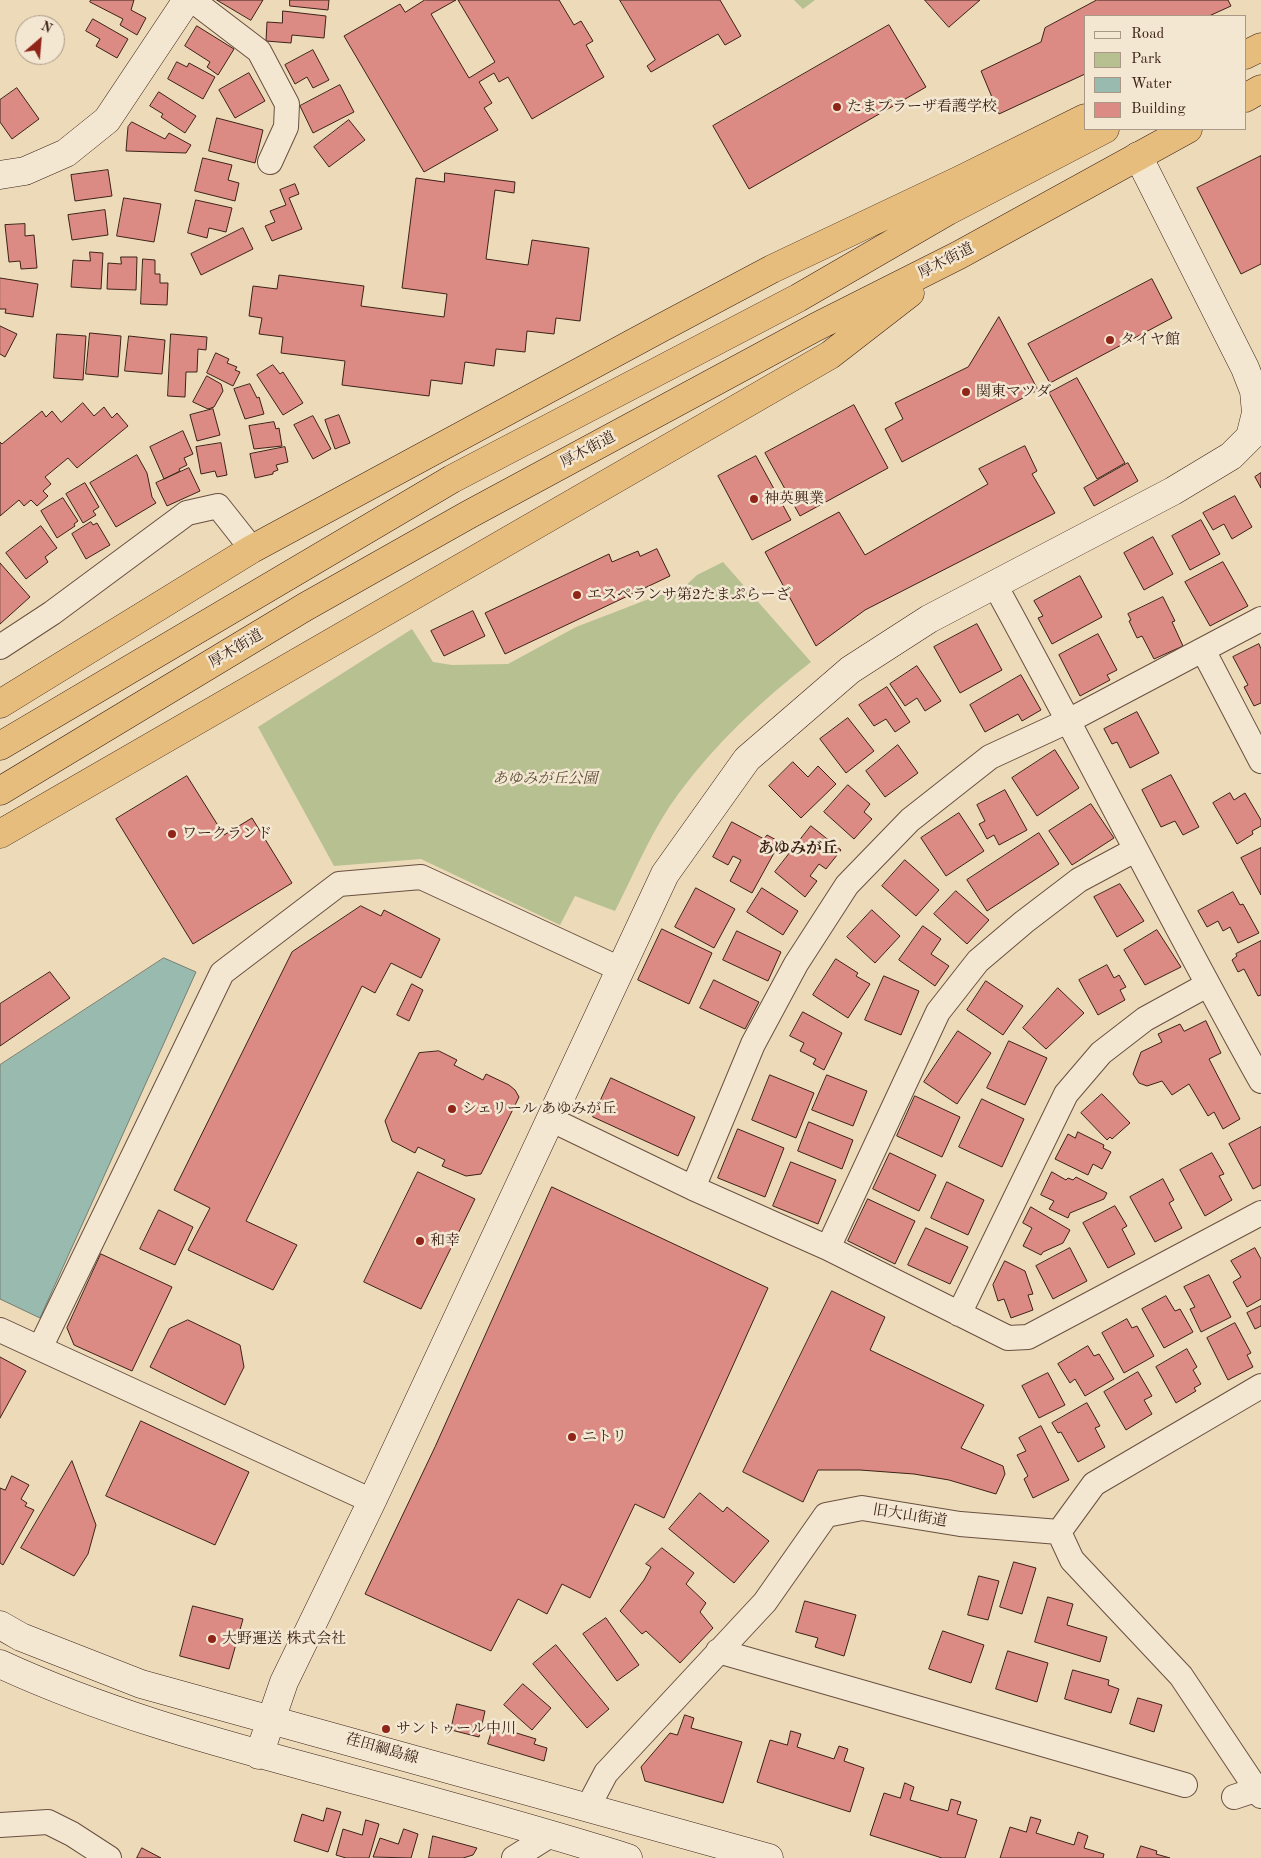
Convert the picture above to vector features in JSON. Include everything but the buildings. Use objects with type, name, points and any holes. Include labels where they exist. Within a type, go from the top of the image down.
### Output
[{"type":"highway","points":[[1246,54],[1261,47]]},
{"type":"highway","points":[[1246,97],[1261,89]]},
{"type":"highway","points":[[0,704],[252,549],[772,269],[1084,118]]},
{"type":"highway","points":[[0,746],[452,479],[798,298],[948,211],[1103,130]]},
{"type":"highway","name":"厚木街道","points":[[0,791],[306,607],[468,515],[816,327],[959,255],[1186,130]]},
{"type":"highway","points":[[0,834],[830,355],[959,255]]},
{"type":"street","points":[[0,175],[25,171],[66,153],[107,120],[187,0]]},
{"type":"street","points":[[192,0],[259,51],[287,104],[286,127],[270,162]]},
{"type":"street","points":[[259,1755],[270,1718],[284,1682],[372,1500],[665,874],[747,759],[850,670],[929,619],[1173,491],[1231,456],[1250,437],[1256,412],[1254,391],[1248,375],[1138,156]]},
{"type":"street","points":[[0,647],[52,613],[187,513],[218,506],[252,549]]},
{"type":"street","points":[[995,585],[1070,720],[1135,850],[1261,1081]]},
{"type":"street","points":[[693,1188],[753,1044],[796,964],[847,886],[910,820],[990,757],[1070,720],[1261,620]]},
{"type":"street","points":[[1203,650],[1261,761]]},
{"type":"street","points":[[828,1248],[934,1021],[944,1005],[978,961],[1024,922],[1079,880],[1135,850]]},
{"type":"street","points":[[40,1348],[222,973],[339,884],[421,877],[620,969]]},
{"type":"street","points":[[959,1314],[1066,1094],[1101,1053],[1145,1019],[1207,985]]},
{"type":"street","points":[[550,1119],[693,1188],[828,1248],[1008,1338],[1028,1337],[1261,1213]]},
{"type":"street","points":[[0,1330],[372,1500]]},
{"type":"street","points":[[1234,1797],[1259,1793],[1181,1676],[1072,1560],[1059,1532],[1094,1484],[1261,1386]]},
{"type":"street","name":"旧大山街道","points":[[588,1807],[606,1773],[765,1602],[826,1515],[862,1508],[960,1524],[1059,1532]]},
{"type":"street","name":"荏田綱島線","points":[[0,1625],[21,1637],[141,1684],[270,1718],[769,1858]]},
{"type":"street","points":[[718,1651],[1185,1785]]},
{"type":"street","points":[[0,1664],[102,1707],[259,1755],[552,1834],[628,1858]]},
{"type":"street","points":[[0,1825],[48,1822],[72,1834],[109,1858]]},
{"type":"street","points":[[514,1858],[552,1834]]},
{"type":"green space","points":[[794,0],[815,0],[803,9]]},
{"type":"green space","name":"あゆみが丘公園","points":[[723,562],[811,662],[740,723],[693,775],[660,821],[615,911],[575,896],[560,925],[421,859],[334,866],[258,727],[412,629],[433,662],[452,665],[508,664],[576,627],[654,597],[682,589],[697,575]]},
{"type":"water","points":[[164,958],[196,972],[40,1318],[0,1299],[0,1065]]},
{"type":"place","name":"たまプラーザ看護学校","points":[[837,107]]},
{"type":"place","name":"タイヤ館","points":[[1110,340]]},
{"type":"place","name":"関東マツダ","points":[[966,392]]},
{"type":"place","name":"神英興業","points":[[754,499]]},
{"type":"place","name":"エスペランサ第2たまぷらーざ","points":[[577,595]]},
{"type":"place","name":"ワークランド","points":[[172,834]]},
{"type":"place","name":"シェリール あゆみが丘","points":[[452,1109]]},
{"type":"place","name":"和幸","points":[[420,1241]]},
{"type":"place","name":"ニトリ","points":[[572,1437]]},
{"type":"place","name":"大野運送 株式会社","points":[[212,1639]]},
{"type":"place","name":"サントゥール中川","points":[[386,1729]]},
{"type":"district","name":"あゆみが丘","points":[[798,849]]}]
